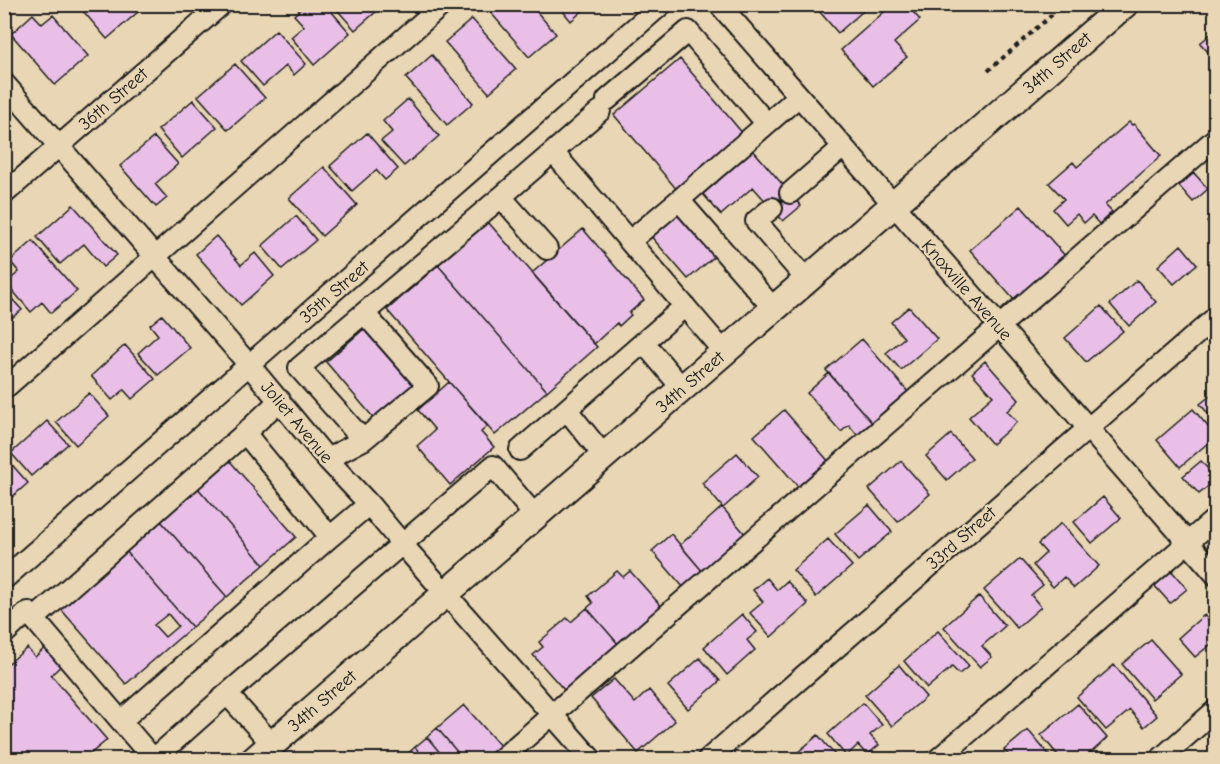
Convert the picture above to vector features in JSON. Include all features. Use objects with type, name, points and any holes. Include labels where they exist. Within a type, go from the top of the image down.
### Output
[{"type":"main road","name":"34th Street","points":[[263,752],[1125,4]]},
{"type":"street","name":"36th Street","points":[[4,194],[222,4]]},
{"type":"street","points":[[4,389],[444,4]]},
{"type":"street","name":"35th Street","points":[[4,579],[662,4]]},
{"type":"street","name":"Knoxville Avenue","points":[[720,4],[1215,575]]},
{"type":"street","points":[[363,440],[298,368],[501,197],[688,32],[767,124]]},
{"type":"street","name":"Joliet Avenue","points":[[4,83],[250,366],[327,459],[592,759]]},
{"type":"street","points":[[630,241],[799,96]]},
{"type":"street","points":[[500,759],[1215,138]]},
{"type":"street","points":[[790,193],[843,147]]},
{"type":"street","points":[[553,152],[724,352]]},
{"type":"street","points":[[501,197],[547,249]]},
{"type":"street","points":[[679,200],[774,309]]},
{"type":"street","points":[[772,208],[756,221],[807,280]]},
{"type":"street","points":[[520,450],[685,306]]},
{"type":"street","points":[[327,459],[363,440],[428,386],[364,313]]},
{"type":"street","name":"33rd Street","points":[[707,759],[1215,316]]},
{"type":"street","points":[[644,343],[682,388]]},
{"type":"street","points":[[34,619],[245,433],[279,400]]},
{"type":"street","points":[[567,410],[604,456]]},
{"type":"street","points":[[245,433],[330,537]]},
{"type":"street","points":[[4,634],[28,612],[121,721],[141,755],[154,759],[493,466],[535,516]]},
{"type":"street","points":[[121,721],[369,504]]},
{"type":"street","points":[[937,759],[1215,518]]},
{"type":"street","points":[[227,694],[263,752]]},
{"type":"street","points":[[1159,759],[1215,710]]},
{"type":"path","points":[[988,71],[1064,4]]},
{"type":"building","points":[[77,4],[147,4],[107,39]]},
{"type":"building","points":[[306,4],[325,4],[350,33],[314,65],[291,37],[304,26],[294,15]]},
{"type":"building","points":[[332,4],[385,4],[355,30]]},
{"type":"building","points":[[487,4],[530,4],[556,34],[529,57],[485,6]]},
{"type":"building","points":[[557,4],[590,4],[571,21]]},
{"type":"building","points":[[827,4],[871,4],[838,33],[819,11]]},
{"type":"building","points":[[893,4],[906,4],[920,20],[894,43],[907,57],[873,86],[841,50]]},
{"type":"building","points":[[941,4],[959,4],[949,13]]},
{"type":"building","points":[[33,14],[42,24],[53,15],[88,56],[55,85],[11,34]]},
{"type":"building","points":[[472,19],[516,69],[489,93],[445,42]]},
{"type":"building","points":[[276,30],[306,64],[294,75],[286,66],[263,86],[241,61]]},
{"type":"building","points":[[1216,30],[1216,61],[1200,43]]},
{"type":"building","points":[[432,55],[473,103],[447,125],[406,78]]},
{"type":"building","points":[[680,59],[744,135],[678,191],[614,115]]},
{"type":"building","points":[[235,64],[265,98],[228,130],[198,96]]},
{"type":"building","points":[[408,99],[439,136],[404,166],[381,141],[392,132],[383,121]]},
{"type":"building","points":[[193,100],[217,127],[182,158],[158,130]]},
{"type":"building","points":[[1129,122],[1134,124],[1161,156],[1105,205],[1112,212],[1099,224],[1092,216],[1084,223],[1077,214],[1066,224],[1053,209],[1064,199],[1049,183],[1073,162],[1077,167]]},
{"type":"building","points":[[367,133],[398,169],[385,180],[376,170],[352,191],[330,166]]},
{"type":"building","points":[[154,137],[178,164],[155,184],[167,198],[156,207],[120,166]]},
{"type":"building","points":[[753,150],[801,206],[783,221],[753,187],[721,215],[703,194]]},
{"type":"building","points":[[324,167],[357,205],[322,236],[289,198]]},
{"type":"building","points":[[1194,173],[1208,189],[1193,202],[1179,186]]},
{"type":"building","points":[[73,205],[117,255],[103,267],[84,244],[60,264],[37,237]]},
{"type":"building","points":[[1021,206],[1067,258],[1016,302],[970,250]]},
{"type":"building","points":[[675,211],[715,256],[688,279],[649,234]]},
{"type":"building","points":[[1216,214],[1216,231],[1207,222]]},
{"type":"building","points":[[296,216],[316,240],[282,269],[262,246]]},
{"type":"building","points":[[488,222],[597,347],[547,391],[438,265]]},
{"type":"building","points":[[583,229],[644,300],[629,313],[631,315],[619,326],[617,323],[594,344],[532,273]]},
{"type":"building","points":[[216,236],[241,265],[255,253],[274,276],[241,305],[196,254]]},
{"type":"building","points":[[33,241],[77,291],[51,313],[42,302],[31,312],[6,283],[19,272],[10,261]]},
{"type":"building","points":[[1181,245],[1197,264],[1174,284],[1158,266]]},
{"type":"building","points":[[438,265],[547,391],[495,435],[387,310]]},
{"type":"building","points":[[1137,280],[1156,302],[1129,326],[1110,304]]},
{"type":"building","points":[[4,290],[22,310],[4,324]]},
{"type":"building","points":[[1101,306],[1123,331],[1086,362],[1065,338]]},
{"type":"building","points":[[909,307],[937,339],[901,370],[886,353],[904,338],[891,322]]},
{"type":"building","points":[[162,315],[190,348],[158,375],[138,353],[158,335],[150,325]]},
{"type":"building","points":[[365,328],[418,389],[378,423],[326,362]]},
{"type":"building","points":[[862,339],[909,393],[873,424],[826,370]]},
{"type":"building","points":[[125,345],[155,379],[132,399],[124,390],[112,400],[91,376]]},
{"type":"building","points":[[985,361],[1019,400],[1007,411],[1017,422],[992,444],[969,417],[993,396],[972,373]]},
{"type":"building","points":[[829,373],[873,424],[858,436],[849,425],[841,432],[807,393]]},
{"type":"building","points":[[449,382],[488,426],[481,432],[494,447],[450,485],[417,446],[435,430],[418,410]]},
{"type":"building","points":[[1216,391],[1216,423],[1200,404]]},
{"type":"building","points":[[89,393],[109,416],[76,445],[56,422]]},
{"type":"building","points":[[1193,409],[1216,436],[1180,467],[1157,440]]},
{"type":"building","points":[[784,410],[830,463],[800,489],[754,436]]},
{"type":"building","points":[[47,421],[68,444],[31,476],[11,453]]},
{"type":"building","points":[[951,434],[972,458],[947,480],[926,456]]},
{"type":"building","points":[[737,453],[758,477],[723,508],[702,483]]},
{"type":"building","points":[[7,459],[28,483],[4,504],[4,461]]},
{"type":"building","points":[[229,460],[296,537],[264,565],[197,487]]},
{"type":"building","points":[[901,461],[930,494],[898,522],[869,489]]},
{"type":"building","points":[[1201,461],[1216,480],[1199,494],[1183,476]]},
{"type":"building","points":[[197,487],[264,565],[227,597],[160,520]]},
{"type":"building","points":[[1103,497],[1121,518],[1092,543],[1074,522]]},
{"type":"building","points":[[869,505],[892,532],[858,561],[835,534]]},
{"type":"building","points":[[722,507],[746,535],[703,572],[680,545]]},
{"type":"building","points":[[160,520],[227,597],[192,627],[125,550]]},
{"type":"building","points":[[1061,523],[1099,566],[1074,588],[1064,577],[1053,587],[1033,565],[1046,553],[1038,544]]},
{"type":"building","points":[[671,534],[703,572],[684,588],[652,551]]},
{"type":"building","points":[[828,539],[852,566],[816,597],[793,570]]},
{"type":"building","points":[[125,550],[192,627],[126,684],[59,607]],"holes":[[[168,614],[178,626],[165,637],[154,625]]]},
{"type":"building","points":[[1020,559],[1043,585],[1031,595],[1041,607],[1017,628],[984,590]]},
{"type":"building","points":[[1170,569],[1187,589],[1170,603],[1153,584]]},
{"type":"building","points":[[617,571],[623,577],[630,571],[662,607],[619,645],[587,608],[593,603],[588,596]]},
{"type":"building","points":[[767,578],[777,590],[787,581],[808,604],[771,637],[750,613],[763,602],[753,590]]},
{"type":"building","points":[[979,596],[1005,626],[982,646],[992,657],[980,667],[944,627]]},
{"type":"building","points":[[587,608],[619,645],[565,691],[533,655],[543,647],[539,642],[567,618],[571,622]]},
{"type":"building","points":[[742,614],[757,632],[747,640],[755,650],[727,675],[704,647]]},
{"type":"building","points":[[1204,615],[1216,628],[1216,640],[1195,657],[1178,638]]},
{"type":"building","points":[[938,631],[969,666],[959,674],[952,667],[927,688],[904,661]]},
{"type":"building","points":[[1151,640],[1181,674],[1152,699],[1122,664]]},
{"type":"building","points":[[47,646],[63,664],[51,675],[107,740],[89,755],[90,760],[4,760],[4,667],[27,648],[35,657]]},
{"type":"building","points":[[700,658],[720,681],[688,709],[668,686]]},
{"type":"building","points":[[899,665],[926,697],[892,726],[865,695]]},
{"type":"building","points":[[1114,665],[1157,716],[1144,727],[1130,710],[1106,730],[1077,697]]},
{"type":"building","points":[[614,679],[635,703],[649,690],[675,721],[638,753],[591,698]]},
{"type":"building","points":[[863,703],[882,725],[870,735],[879,745],[867,755],[858,745],[846,756],[828,734]]},
{"type":"building","points":[[1078,704],[1107,738],[1083,760],[1062,760],[1041,735]]},
{"type":"building","points":[[464,705],[502,748],[489,760],[464,760],[437,728]]},
{"type":"building","points":[[437,728],[464,760],[446,760],[427,737]]},
{"type":"building","points":[[1028,730],[1053,760],[1013,760],[1004,750]]},
{"type":"building","points":[[818,735],[839,760],[789,760]]},
{"type":"building","points":[[427,737],[446,760],[426,760],[415,747]]},
{"type":"building","points":[[415,747],[426,760],[401,760]]}]
